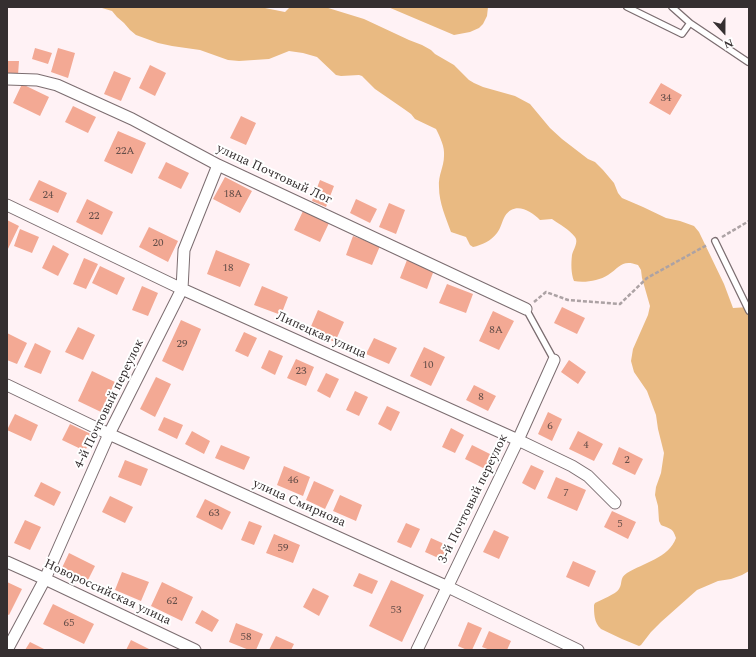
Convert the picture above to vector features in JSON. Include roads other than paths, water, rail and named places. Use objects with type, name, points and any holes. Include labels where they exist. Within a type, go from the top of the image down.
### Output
[{"type":"street","name":"улица Почтовый Лог","points":[[7,79],[38,80],[57,85],[132,119],[218,165],[526,309]]},
{"type":"street","name":"4-й Почтовый переулок","points":[[7,650],[45,579],[109,434],[182,289],[184,250],[218,165]]},
{"type":"street","name":"Липецкая улица","points":[[7,205],[182,289],[518,440],[572,466],[588,476],[615,503]]},
{"type":"street","name":"3-й Почтовый переулок","points":[[417,650],[518,440],[554,360]]},
{"type":"street","name":"улица Смирнова","points":[[7,385],[109,434],[448,586],[578,650]]},
{"type":"street","name":"Новороссийская улица","points":[[7,562],[195,650]]},
{"type":"lane","points":[[626,7],[682,34],[690,23]]},
{"type":"lane","points":[[672,7],[690,23],[748,62]]},
{"type":"lane","points":[[715,241],[749,310]]},
{"type":"lane","points":[[526,309],[554,360]]}]
